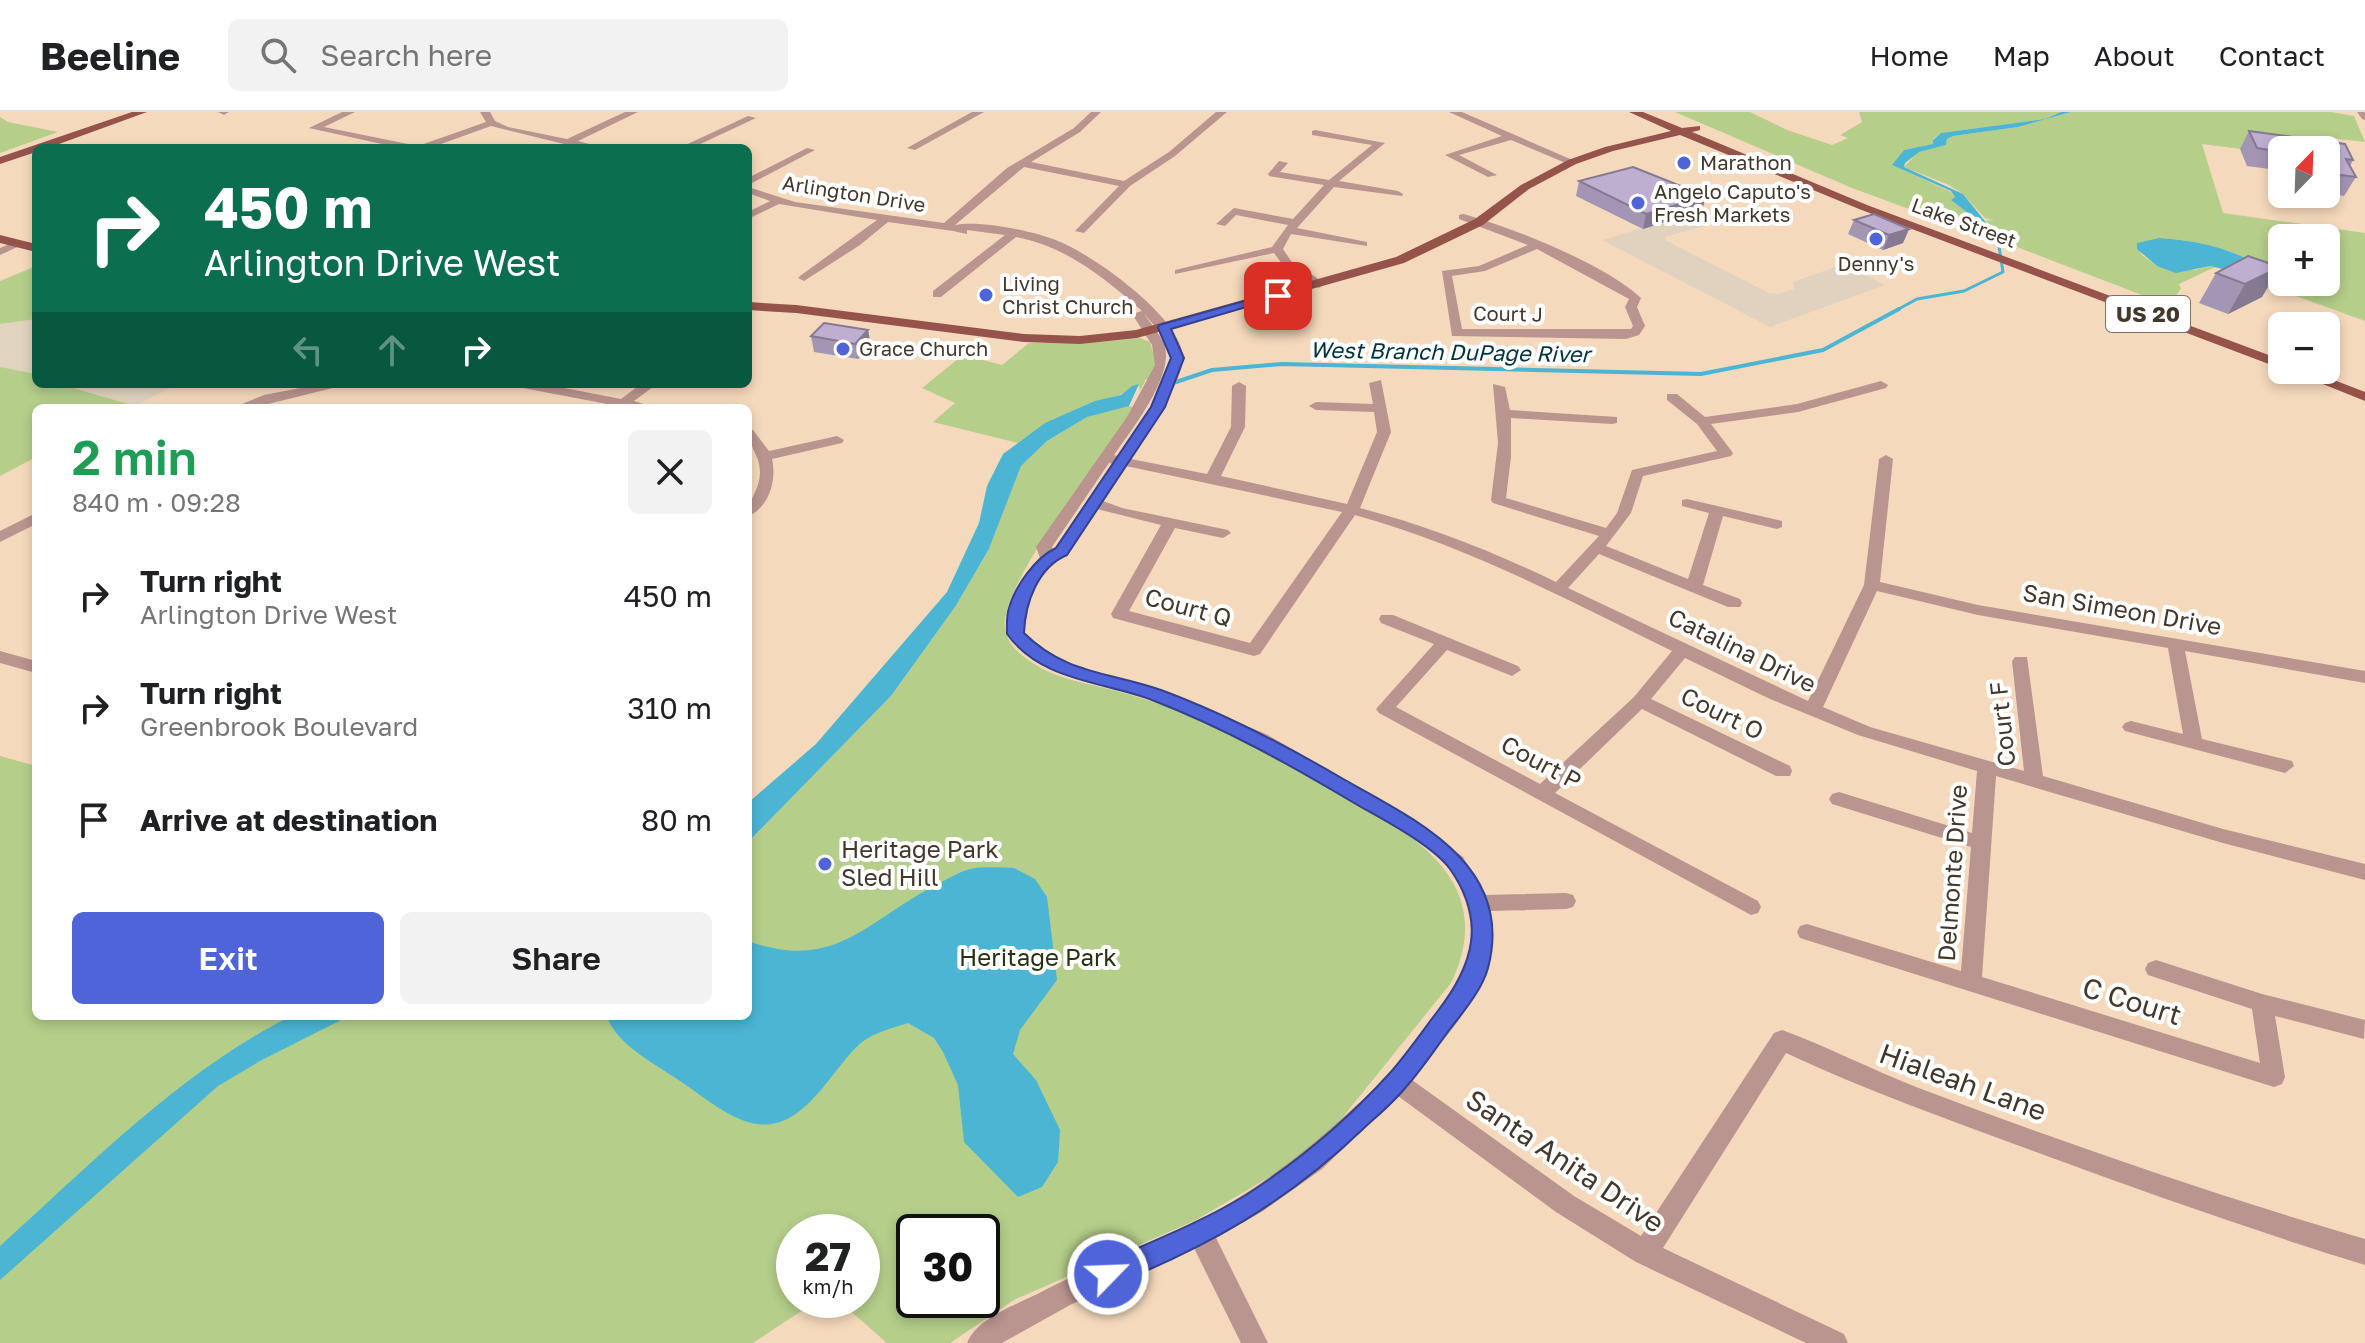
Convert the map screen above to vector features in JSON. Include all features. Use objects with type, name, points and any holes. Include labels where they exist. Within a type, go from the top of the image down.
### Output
[{"type":"main road","points":[[49,144],[142,112]]},
{"type":"main road","name":"Lake Street","points":[[1634,112],[1782,166],[1996,252],[2268,351]]},
{"type":"main road","name":"Lake Street","points":[[1664,112],[1681,127]]},
{"type":"main road","points":[[1314,280],[1395,250],[1463,217],[1513,180],[1559,157],[1681,127]]},
{"type":"main road","points":[[752,306],[1043,340],[1101,338],[1400,260],[1479,222],[1525,187],[1572,162],[1681,127]]},
{"type":"main road","points":[[0,161],[32,150]]},
{"type":"main road","points":[[5,244],[32,247]]},
{"type":"main road","name":"Lake Street","points":[[2015,259],[2268,359]]},
{"type":"main road","points":[[752,296],[1035,329],[1154,325]]},
{"type":"main road","points":[[2340,378],[2365,387]]},
{"type":"main road","points":[[2331,384],[2365,397]]},
{"type":"street","points":[[350,112],[314,128],[395,144]]},
{"type":"street","points":[[485,112],[491,123]]},
{"type":"street","points":[[568,142],[633,112]]},
{"type":"street","points":[[912,148],[979,112]]},
{"type":"street","points":[[951,227],[1021,163],[1077,130],[1096,112]]},
{"type":"street","points":[[1080,231],[1126,184],[1172,154],[1222,112]]},
{"type":"street","points":[[1454,112],[1572,162]]},
{"type":"street","points":[[693,144],[751,118]]},
{"type":"street","points":[[432,144],[491,123],[516,132],[578,144]]},
{"type":"street","points":[[1179,272],[1277,249],[1292,226],[1331,184],[1380,143],[1315,133]]},
{"type":"street","points":[[1492,175],[1450,155],[1509,137]]},
{"type":"street","points":[[752,180],[810,150]]},
{"type":"street","points":[[1021,163],[1126,184]]},
{"type":"street","points":[[1283,163],[1273,174],[1398,194]]},
{"type":"street","points":[[1389,205],[1405,184]]},
{"type":"street","name":"Arlington Drive","points":[[752,192],[777,201],[951,227],[958,231],[1010,236],[1057,254],[1154,325]]},
{"type":"street","points":[[752,214],[777,201]]},
{"type":"street","points":[[1221,224],[1234,211],[1363,244]]},
{"type":"street","points":[[1463,217],[1540,244]]},
{"type":"street","points":[[804,278],[856,243],[886,218]]},
{"type":"street","points":[[937,294],[1010,236]]},
{"type":"street","name":"Court J","points":[[1540,244],[1580,263],[1635,298],[1631,307],[1639,326],[1635,332],[1626,335],[1456,333],[1446,273],[1481,269],[1540,244]]},
{"type":"street","points":[[1277,249],[1287,263],[1314,280]]},
{"type":"street","points":[[1047,557],[1044,547],[1161,399],[1177,358],[1154,325]]},
{"type":"street","points":[[980,1343],[997,1330],[1061,1296],[1200,1233],[1254,1203],[1313,1161],[1397,1082],[1457,1003],[1477,970],[1482,938],[1478,903],[1456,862],[1421,834],[1260,739],[1176,702],[1055,666],[1037,656],[1016,634],[1016,609],[1047,557],[1062,551],[1094,503],[1155,378],[1161,357],[1154,325]]},
{"type":"street","points":[[1352,509],[1384,432],[1376,383]]},
{"type":"street","points":[[1702,421],[1798,408],[1881,385]]},
{"type":"street","points":[[1212,479],[1238,427],[1239,386]]},
{"type":"street","points":[[1498,387],[1506,414],[1506,443],[1498,500],[1609,534]]},
{"type":"street","points":[[251,404],[315,388]]},
{"type":"street","points":[[544,388],[628,404]]},
{"type":"street","points":[[623,403],[644,388]]},
{"type":"street","points":[[1558,589],[1597,548],[1624,513],[1637,473],[1726,453],[1702,421],[1672,397]]},
{"type":"street","points":[[1316,406],[1380,408]]},
{"type":"street","points":[[1506,414],[1612,420]]},
{"type":"street","points":[[752,439],[763,457],[769,476],[762,498],[752,508]]},
{"type":"street","points":[[763,457],[837,440]]},
{"type":"street","points":[[1812,711],[1825,690],[1872,585],[1886,459]]},
{"type":"street","name":"Catalina Drive","points":[[1114,460],[1352,509],[1450,540],[1812,711],[1873,734],[2223,836],[2365,872]]},
{"type":"street","points":[[1094,503],[1118,512],[1223,533]]},
{"type":"street","points":[[1687,503],[1777,524]]},
{"type":"street","name":"Court Q","points":[[1170,523],[1119,614],[1254,650],[1352,509]]},
{"type":"street","points":[[1694,587],[1717,510]]},
{"type":"street","points":[[0,537],[32,520]]},
{"type":"street","points":[[1597,548],[1734,603]]},
{"type":"street","name":"San Simeon Drive","points":[[1872,585],[1978,610],[2362,676]]},
{"type":"street","points":[[1387,619],[1512,670]]},
{"type":"street","name":"Court P","points":[[1445,642],[1385,709],[1751,907]]},
{"type":"street","points":[[2175,643],[2194,743]]},
{"type":"street","points":[[1543,793],[1640,701],[1682,650]]},
{"type":"street","points":[[0,657],[32,666]]},
{"type":"street","name":"Court F","points":[[2021,661],[2034,781]]},
{"type":"street","points":[[2362,676],[2365,694]]},
{"type":"street","name":"Court O","points":[[1640,701],[1783,771]]},
{"type":"street","points":[[2131,727],[2285,766]]},
{"type":"street","name":"Delmonte Drive","points":[[1971,983],[1987,767]]},
{"type":"street","points":[[1839,799],[1982,843]]},
{"type":"street","points":[[1478,903],[1566,901]]},
{"type":"street","name":"C Court","points":[[1807,932],[2274,1077],[2262,1003]]},
{"type":"street","points":[[2156,969],[2262,1003],[2364,1029]]},
{"type":"street","name":"Hialeah Lane","points":[[1645,1253],[1782,1040],[1882,1085],[2007,1131],[2249,1218],[2365,1252]]},
{"type":"street","name":"Santa Anita Drive","points":[[1397,1082],[1565,1204],[1645,1253],[1835,1343]]},
{"type":"street","points":[[1200,1233],[1255,1343]]},
{"type":"shaded area","points":[[1702,210],[1713,215],[1714,223],[1665,237],[1665,240],[1769,293],[1778,294],[1794,289],[1793,282],[1844,264],[1885,285],[1770,327],[1602,240]]},
{"type":"shaded area","points":[[32,320],[32,376],[0,367],[0,324]]},
{"type":"shaded area","points":[[74,388],[170,388],[139,404],[128,404]]},
{"type":"green space","points":[[1675,112],[1750,112],[1787,130],[1832,145],[1848,138],[1840,135],[1862,122],[1859,112],[2061,112],[2045,119],[1941,133],[1933,139],[1933,144],[1904,150],[1893,165],[1951,192],[1955,197],[1951,200],[1973,217],[1988,238],[1852,188]]},
{"type":"green space","points":[[2071,112],[2331,112],[2354,116],[2365,142],[2340,139],[2340,136],[2268,136],[2268,152],[2202,144],[2223,213],[2301,224],[2268,224],[2268,286],[2216,267],[2254,276],[2249,260],[2227,251],[2205,244],[2159,238],[2137,243],[2142,255],[2157,266],[2195,270],[2215,267],[2179,284],[2181,289],[2168,305],[2009,244],[1993,231],[1986,220],[1995,221],[1985,218],[1963,194],[1904,167],[1918,152],[1946,145],[1947,139],[2018,127]]},
{"type":"green space","points":[[0,117],[8,122],[58,132],[0,153]]},
{"type":"green space","points":[[2340,229],[2365,233],[2365,321],[2296,296],[2340,296]]},
{"type":"green space","points":[[32,268],[32,320],[0,324],[0,281]]},
{"type":"green space","points":[[1140,338],[1150,342],[1156,363],[1150,379],[1146,379],[1140,391],[1139,385],[1078,410],[1053,421],[1018,443],[933,422],[955,403],[922,388],[963,355],[1002,365],[1029,343]]},
{"type":"green space","points":[[0,367],[32,373],[32,388],[74,388],[128,404],[32,404],[32,459],[0,476]]},
{"type":"green space","name":"Heritage Park","points":[[1125,405],[1137,408],[1058,516],[1019,581],[1008,608],[1005,628],[1010,642],[1019,653],[1053,674],[1145,699],[1256,744],[1409,835],[1434,857],[1453,882],[1464,911],[1464,944],[1451,983],[1338,1123],[1290,1165],[1196,1220],[1014,1300],[1000,1309],[1000,1214],[896,1214],[896,1318],[987,1318],[950,1343],[887,1343],[859,1318],[880,1318],[880,1214],[776,1214],[776,1318],[791,1318],[753,1343],[0,1343],[0,756],[32,765],[32,1020],[318,1020],[330,1024],[340,1020],[752,1020],[752,838],[891,696],[955,607],[989,549],[1021,466],[1047,441],[1087,417]]},
{"type":"water","points":[[2061,112],[2071,112],[2018,127],[1953,136],[1947,139],[1946,145],[1919,152],[1905,163],[1904,167],[1963,194],[1993,231],[2018,249],[1988,238],[1973,217],[1951,200],[1955,197],[1951,191],[1892,165],[1904,150],[1933,144],[1941,133],[2045,119]]},
{"type":"water","points":[[2159,238],[2205,244],[2238,255],[2249,260],[2254,276],[2210,266],[2176,273],[2157,266],[2137,249],[2137,243]]},
{"type":"water","points":[[1139,384],[1129,406],[1087,417],[1047,441],[1021,466],[989,549],[955,607],[891,696],[752,838],[752,800],[816,744],[947,592],[979,523],[987,486],[1003,454],[1045,423],[1095,401],[1121,395]]},
{"type":"water","points":[[1014,868],[1035,879],[1047,897],[1057,980],[1020,1030],[1013,1054],[1036,1080],[1060,1130],[1058,1162],[1042,1187],[1018,1197],[964,1142],[958,1085],[943,1052],[934,1038],[908,1023],[862,1042],[797,1113],[781,1122],[763,1125],[742,1120],[725,1111],[645,1058],[611,1026],[609,1020],[752,1020],[752,942],[805,951],[828,946],[850,938],[963,871]]},
{"type":"water","points":[[284,1020],[341,1020],[218,1086],[0,1280],[0,1246],[174,1091],[250,1039]]},
{"type":"building","points":[[2249,131],[2286,136],[2268,136],[2268,150],[2257,148]]},
{"type":"building","points":[[2340,143],[2345,144],[2353,160],[2346,159],[2356,177],[2340,175]]},
{"type":"building","points":[[1633,167],[1706,196],[1646,214],[1579,181]]},
{"type":"building","points":[[1874,214],[1909,229],[1889,235],[1854,220]]},
{"type":"building","points":[[2248,256],[2268,263],[2268,273],[2245,284],[2216,273]]},
{"type":"building","points":[[824,323],[868,330],[855,344],[811,336]]},
{"type":"waterway","name":"West Branch DuPage River","points":[[1895,311],[1917,299],[1964,291],[2003,272],[1998,240]]},
{"type":"waterway","name":"West Branch DuPage River","points":[[1173,383],[1212,370],[1282,364],[1701,374],[1823,350],[1899,309]]},
{"type":"place","name":"Marathon","points":[[1684,163]]},
{"type":"place","name":"Angelo Caputo's Fresh Markets","points":[[1638,203]]},
{"type":"place","name":"Denny's","points":[[1876,239]]},
{"type":"place","name":"Living Christ Church","points":[[986,295]]},
{"type":"place","name":"Grace Church","points":[[843,349]]},
{"type":"place","name":"Heritage Park Sled Hill","points":[[825,864]]},
{"type":"route","points":[[1108,1274],[1200,1233],[1254,1203],[1313,1161],[1397,1082],[1457,1003],[1477,970],[1482,938],[1478,903],[1456,862],[1411,827],[1260,739],[1151,693],[1055,666],[1037,656],[1016,634],[1016,609],[1022,596],[1047,557],[1062,551],[1158,407],[1177,363],[1169,333],[1164,328],[1278,296]]}]
